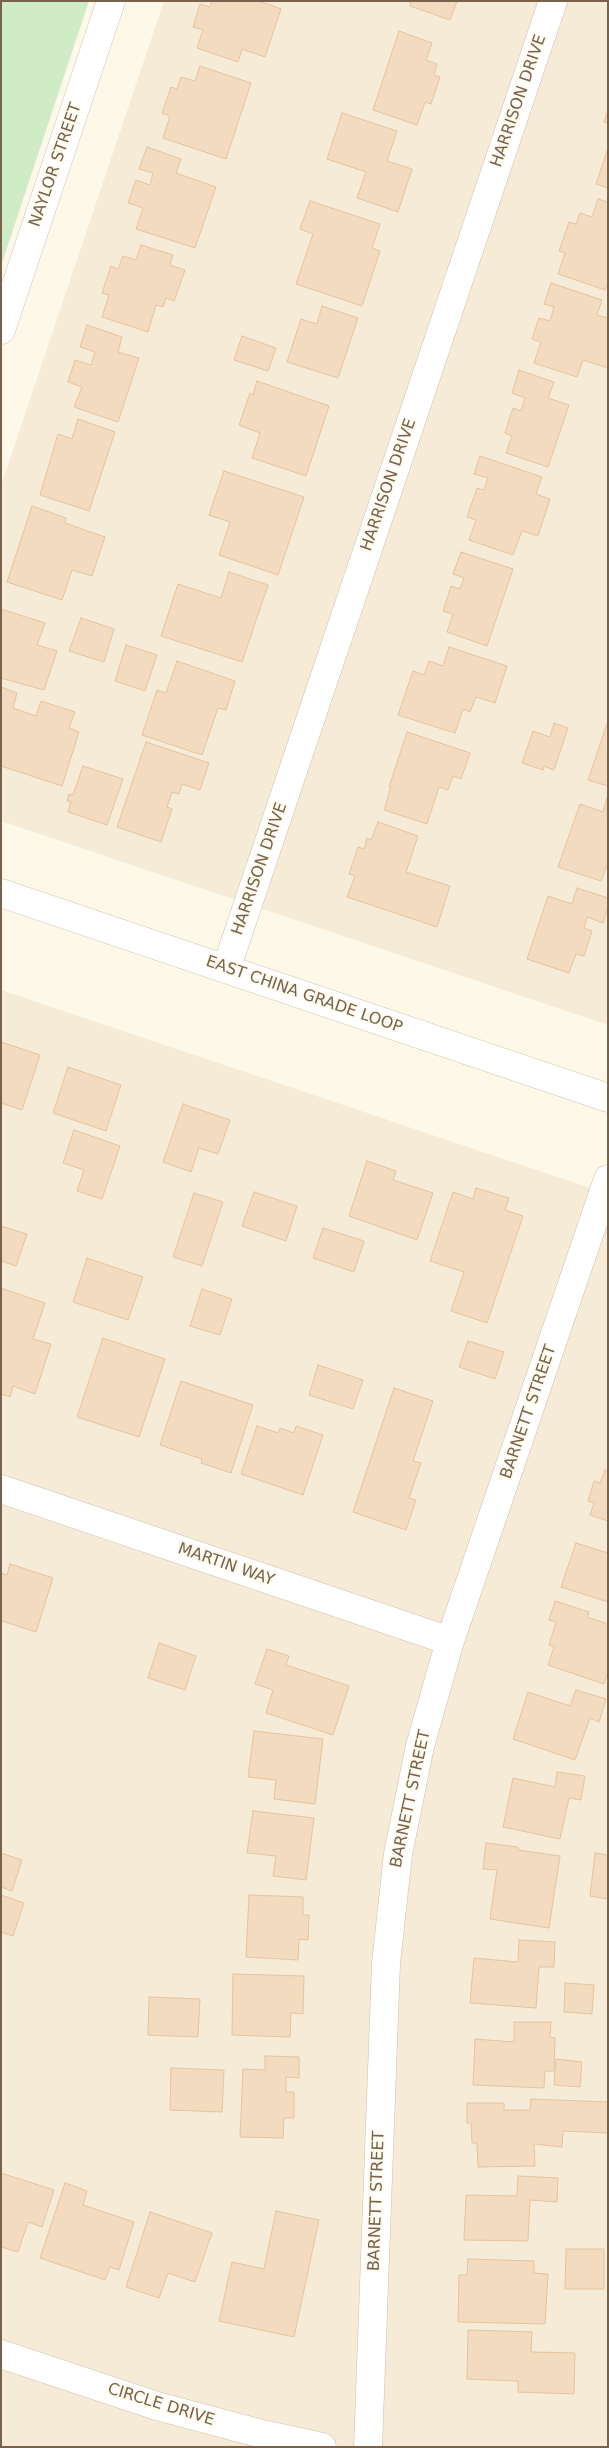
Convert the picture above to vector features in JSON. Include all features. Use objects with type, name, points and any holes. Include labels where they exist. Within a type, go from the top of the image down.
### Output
[{"type":"street","name":"NAYLOR STREET","points":[[1,330],[111,1]]},
{"type":"street","name":"HARRISON DRIVE","points":[[226,969],[553,1]]},
{"type":"street","name":"EAST CHINA GRADE LOOP","points":[[1,893],[608,1098]]},
{"type":"street","name":"BARNETT STREET","points":[[368,2447],[386,1963],[400,1844],[420,1746],[450,1641],[608,1179]]},
{"type":"street","name":"MARTIN WAY","points":[[1,1489],[450,1641]]},
{"type":"street","name":"CIRCLE DRIVE","points":[[1,2354],[157,2406],[262,2434],[322,2447]]},
{"type":"shaded area","points":[[164,1],[608,1],[608,1025],[1,821],[1,486]]},
{"type":"shaded area","points":[[1,990],[608,1194],[608,2447],[1,2447]]},
{"type":"green space","points":[[1,1],[89,1],[1,266]]},
{"type":"building","points":[[212,1],[259,1],[281,9],[265,57],[242,49],[238,62],[197,48],[203,30],[193,27],[200,4],[210,7]]},
{"type":"building","points":[[411,1],[457,1],[450,20],[410,6]]},
{"type":"building","points":[[399,31],[432,43],[426,60],[437,64],[434,75],[440,77],[431,104],[425,102],[417,125],[373,110]]},
{"type":"building","points":[[200,66],[251,83],[226,159],[163,138],[170,116],[162,113],[171,87],[177,89],[181,77],[195,81]]},
{"type":"building","points":[[608,110],[608,123],[604,122]]},
{"type":"building","points":[[342,113],[397,131],[387,161],[412,169],[398,212],[357,198],[366,172],[327,159]]},
{"type":"building","points":[[147,147],[181,159],[176,173],[216,187],[195,248],[136,229],[143,208],[128,203],[136,180],[150,185],[153,173],[139,169]]},
{"type":"building","points":[[608,148],[608,188],[596,184]]},
{"type":"building","points":[[598,199],[608,202],[608,283],[605,290],[558,274],[565,253],[559,251],[569,222],[576,224],[580,213],[592,217]]},
{"type":"building","points":[[310,201],[380,224],[372,248],[380,251],[362,306],[296,284],[313,234],[300,229]]},
{"type":"building","points":[[141,245],[173,255],[170,265],[185,270],[174,301],[166,298],[163,307],[156,305],[148,332],[102,317],[109,295],[102,293],[111,266],[118,269],[123,256],[136,260]]},
{"type":"building","points":[[551,283],[602,300],[597,315],[608,318],[608,368],[583,360],[577,377],[534,363],[541,342],[532,339],[539,318],[550,321],[554,307],[544,304]]},
{"type":"building","points":[[322,306],[358,318],[338,378],[287,362],[301,319],[317,324]]},
{"type":"building","points":[[87,325],[122,337],[118,352],[139,358],[118,422],[74,407],[82,387],[68,382],[75,360],[91,365],[95,352],[80,347]]},
{"type":"building","points":[[242,336],[276,348],[268,371],[234,360]]},
{"type":"building","points":[[519,370],[554,382],[548,398],[569,405],[548,467],[506,453],[512,436],[505,433],[513,408],[521,411],[525,398],[512,393]]},
{"type":"building","points":[[257,381],[329,406],[306,476],[252,458],[260,433],[239,425],[250,393],[253,395]]},
{"type":"building","points":[[78,419],[115,432],[89,511],[40,495],[58,434],[72,439]]},
{"type":"building","points":[[480,456],[542,477],[536,494],[550,499],[538,536],[522,531],[513,555],[469,540],[476,520],[467,517],[477,488],[484,490],[488,478],[474,474]]},
{"type":"building","points":[[224,471],[304,497],[278,575],[219,555],[230,522],[209,515]]},
{"type":"building","points":[[32,506],[66,518],[65,523],[105,537],[92,576],[72,570],[62,600],[7,582]]},
{"type":"building","points":[[461,552],[513,569],[487,646],[447,632],[453,614],[443,611],[451,586],[460,589],[464,578],[453,574]]},
{"type":"building","points":[[229,572],[268,585],[242,662],[161,636],[178,584],[221,598]]},
{"type":"building","points":[[1,609],[45,623],[37,645],[57,651],[44,690],[1,678]]},
{"type":"building","points":[[81,618],[114,629],[104,662],[69,651]]},
{"type":"building","points":[[126,645],[157,655],[145,691],[115,681]]},
{"type":"building","points":[[449,647],[507,666],[495,703],[476,697],[470,712],[463,709],[455,733],[398,715],[413,671],[424,675],[429,661],[443,666]]},
{"type":"building","points":[[177,661],[235,681],[226,710],[218,708],[202,755],[142,735],[157,690],[166,693]]},
{"type":"building","points":[[1,687],[17,693],[13,708],[36,716],[41,701],[75,712],[69,728],[79,732],[62,786],[1,766]]},
{"type":"building","points":[[608,721],[608,786],[588,780]]},
{"type":"building","points":[[554,723],[568,728],[554,770],[544,766],[543,770],[522,763],[533,731],[550,737]]},
{"type":"building","points":[[407,732],[470,753],[461,779],[453,776],[448,790],[439,787],[427,824],[384,810],[391,787],[389,787]]},
{"type":"building","points":[[146,742],[209,763],[200,790],[182,784],[179,794],[172,792],[167,807],[172,809],[161,842],[117,827]]},
{"type":"building","points":[[83,766],[123,779],[107,825],[68,812],[71,802],[67,801],[69,794],[73,795]]},
{"type":"building","points":[[607,798],[608,863],[601,881],[558,867],[580,804],[603,812]]},
{"type":"building","points":[[378,822],[418,836],[406,872],[450,886],[437,927],[347,897],[355,876],[349,874],[358,847],[364,849],[367,838],[371,840]]},
{"type":"building","points":[[577,888],[608,898],[608,907],[603,923],[587,917],[584,928],[592,931],[584,956],[576,954],[569,973],[527,959],[548,896],[572,904]]},
{"type":"building","points":[[1,1042],[40,1055],[22,1110],[1,1103]]},
{"type":"building","points":[[68,1067],[121,1085],[106,1131],[53,1113]]},
{"type":"building","points":[[183,1104],[230,1120],[218,1154],[199,1148],[191,1172],[163,1162]]},
{"type":"building","points":[[74,1130],[120,1146],[102,1199],[77,1191],[84,1170],[63,1163]]},
{"type":"building","points":[[367,1161],[396,1171],[393,1180],[433,1193],[417,1240],[349,1216]]},
{"type":"building","points":[[476,1188],[509,1198],[505,1210],[523,1216],[487,1323],[451,1311],[464,1272],[430,1261],[453,1192],[473,1199]]},
{"type":"building","points":[[254,1192],[297,1206],[286,1241],[242,1226]]},
{"type":"building","points":[[194,1193],[223,1202],[202,1266],[173,1257]]},
{"type":"building","points":[[1,1226],[27,1234],[16,1266],[1,1261]]},
{"type":"building","points":[[323,1228],[364,1241],[354,1272],[313,1258]]},
{"type":"building","points":[[87,1258],[143,1277],[128,1320],[73,1302]]},
{"type":"building","points":[[1,1288],[45,1303],[33,1339],[51,1344],[35,1394],[13,1386],[10,1397],[1,1394]]},
{"type":"building","points":[[202,1289],[232,1299],[220,1335],[190,1326]]},
{"type":"building","points":[[103,1338],[165,1359],[139,1437],[77,1417]]},
{"type":"building","points":[[468,1341],[504,1352],[495,1379],[459,1367]]},
{"type":"building","points":[[318,1365],[363,1380],[353,1409],[309,1395]]},
{"type":"building","points":[[181,1381],[253,1405],[231,1473],[201,1463],[202,1459],[160,1445]]},
{"type":"building","points":[[394,1388],[433,1401],[413,1461],[421,1463],[409,1498],[416,1500],[406,1530],[353,1512]]},
{"type":"building","points":[[257,1426],[278,1433],[280,1428],[294,1433],[296,1426],[323,1435],[303,1495],[241,1474]]},
{"type":"building","points":[[605,1470],[608,1471],[608,1521],[590,1515],[594,1503],[588,1501],[594,1481],[600,1483]]},
{"type":"building","points":[[576,1543],[608,1553],[608,1602],[561,1587]]},
{"type":"building","points":[[10,1564],[53,1578],[36,1632],[2,1621],[1,1623],[1,1573],[7,1575]]},
{"type":"building","points":[[555,1601],[589,1612],[587,1617],[608,1624],[608,1672],[604,1684],[548,1665],[554,1647],[549,1645],[556,1622],[549,1620]]},
{"type":"building","points":[[159,1643],[196,1656],[185,1690],[148,1678]]},
{"type":"building","points":[[267,1649],[289,1656],[286,1665],[349,1686],[333,1735],[266,1713],[273,1690],[255,1684]]},
{"type":"building","points":[[576,1690],[606,1699],[599,1722],[590,1718],[575,1760],[513,1739],[528,1692],[570,1706]]},
{"type":"building","points":[[254,1731],[323,1739],[315,1804],[274,1799],[276,1780],[248,1777]]},
{"type":"building","points":[[557,1772],[585,1776],[581,1800],[569,1798],[560,1839],[503,1827],[513,1778],[555,1787]]},
{"type":"building","points":[[253,1811],[314,1818],[306,1880],[273,1876],[276,1856],[247,1853]]},
{"type":"building","points":[[486,1843],[518,1847],[518,1850],[560,1856],[549,1928],[490,1919],[497,1870],[483,1869]]},
{"type":"building","points":[[1,1853],[22,1860],[12,1891],[1,1887]]},
{"type":"building","points":[[595,1853],[608,1855],[608,1899],[590,1896]]},
{"type":"building","points":[[1,1895],[24,1903],[13,1936],[1,1932]]},
{"type":"building","points":[[249,1895],[303,1897],[303,1915],[309,1915],[308,1940],[299,1939],[298,1960],[246,1957]]},
{"type":"building","points":[[519,1940],[555,1942],[554,1967],[539,1967],[536,2008],[470,2003],[474,1958],[518,1962]]},
{"type":"building","points":[[233,1974],[304,1976],[303,2014],[291,2013],[290,2037],[232,2035]]},
{"type":"building","points":[[565,1983],[594,1985],[592,2014],[564,2012]]},
{"type":"building","points":[[149,1997],[200,1999],[198,2037],[148,2035]]},
{"type":"building","points":[[514,2022],[551,2022],[550,2037],[555,2038],[554,2071],[545,2071],[544,2088],[473,2085],[475,2039],[514,2042]]},
{"type":"building","points":[[265,2056],[299,2057],[299,2078],[286,2077],[286,2092],[294,2092],[294,2118],[284,2118],[283,2138],[240,2137],[243,2069],[265,2070]]},
{"type":"building","points":[[556,2059],[582,2062],[580,2087],[554,2085]]},
{"type":"building","points":[[171,2068],[224,2070],[222,2112],[170,2110]]},
{"type":"building","points":[[531,2099],[608,2102],[608,2133],[563,2131],[562,2147],[534,2144],[535,2166],[478,2167],[477,2143],[472,2143],[471,2123],[467,2123],[467,2103],[504,2103],[504,2110],[530,2110]]},
{"type":"building","points":[[1,2173],[54,2190],[42,2227],[28,2222],[18,2252],[1,2247]]},
{"type":"building","points":[[518,2176],[558,2178],[557,2202],[530,2200],[528,2241],[464,2240],[466,2195],[517,2196]]},
{"type":"building","points":[[65,2183],[87,2191],[83,2205],[134,2222],[119,2270],[110,2267],[105,2280],[40,2258]]},
{"type":"building","points":[[276,2211],[319,2220],[294,2337],[219,2321],[232,2262],[264,2269]]},
{"type":"building","points":[[150,2212],[212,2233],[195,2282],[168,2273],[159,2298],[126,2287]]},
{"type":"building","points":[[566,2249],[604,2249],[604,2289],[565,2289]]},
{"type":"building","points":[[468,2259],[534,2261],[534,2273],[548,2274],[545,2324],[458,2322],[459,2275],[467,2275]]},
{"type":"building","points":[[468,2330],[532,2332],[531,2352],[575,2353],[574,2394],[518,2392],[518,2381],[467,2379]]}]
